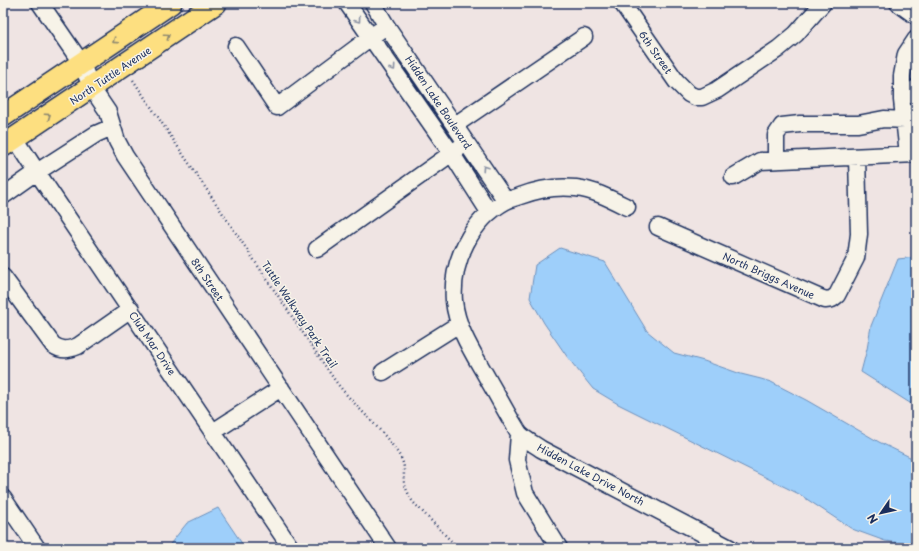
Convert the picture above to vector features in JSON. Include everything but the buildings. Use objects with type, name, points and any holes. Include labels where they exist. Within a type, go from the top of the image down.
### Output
[{"type":"main road","points":[[3,116],[171,3]]},
{"type":"main road","name":"North Tuttle Avenue","points":[[9,142],[216,3]]},
{"type":"street","name":"8th Street","points":[[40,3],[82,64],[91,87],[108,112],[117,141],[125,156],[388,548]]},
{"type":"street","points":[[347,3],[452,154],[489,212]]},
{"type":"street","name":"6th Street","points":[[622,3],[676,81],[689,94],[695,97],[702,97],[717,90],[778,49],[796,34],[823,3]]},
{"type":"street","points":[[898,3],[916,16]]},
{"type":"street","name":"Hidden Lake Boulevard","points":[[378,5],[386,25],[506,201]]},
{"type":"street","points":[[236,46],[277,107],[386,25]]},
{"type":"street","points":[[455,125],[584,37]]},
{"type":"street","points":[[733,177],[760,161],[912,154],[902,100],[902,76],[906,54],[916,39]]},
{"type":"street","points":[[902,100],[916,88]]},
{"type":"street","points":[[776,160],[776,135],[782,126],[800,124],[858,124],[884,119],[905,120]]},
{"type":"street","points":[[3,196],[96,134],[112,127]]},
{"type":"street","name":"Club Mar Drive","points":[[9,142],[37,172],[131,309],[291,548]]},
{"type":"street","points":[[318,249],[467,142]]},
{"type":"street","name":"North Briggs Avenue","points":[[658,226],[825,300],[832,299],[837,295],[856,258],[859,234],[857,157]]},
{"type":"street","name":"Hidden Lake Drive North","points":[[627,207],[599,194],[577,188],[553,187],[533,191],[506,201],[489,212],[470,235],[461,254],[454,286],[454,302],[457,319],[464,336],[519,434],[541,449],[730,548]]},
{"type":"street","points":[[3,277],[53,345],[64,350],[78,346],[131,309]]},
{"type":"street","points":[[383,372],[459,324]]},
{"type":"street","points":[[213,432],[281,388]]},
{"type":"street","points":[[519,434],[517,460],[525,493],[560,548]]},
{"type":"street","points":[[3,498],[37,548]]},
{"type":"path","name":"Tuttle Walkway Park Trail","points":[[133,80],[334,379],[394,448],[402,461],[405,472],[404,482],[408,494],[413,502],[458,548]]},
{"type":"water","points":[[560,248],[605,262],[647,331],[674,353],[771,382],[806,400],[879,442],[916,460],[916,545],[885,541],[852,529],[799,494],[618,404],[593,389],[568,358],[544,323],[530,298],[535,265]]},
{"type":"water","points":[[916,257],[916,406],[861,372],[871,326],[898,259]]},
{"type":"water","points":[[218,508],[245,548],[167,548],[187,523]]}]
